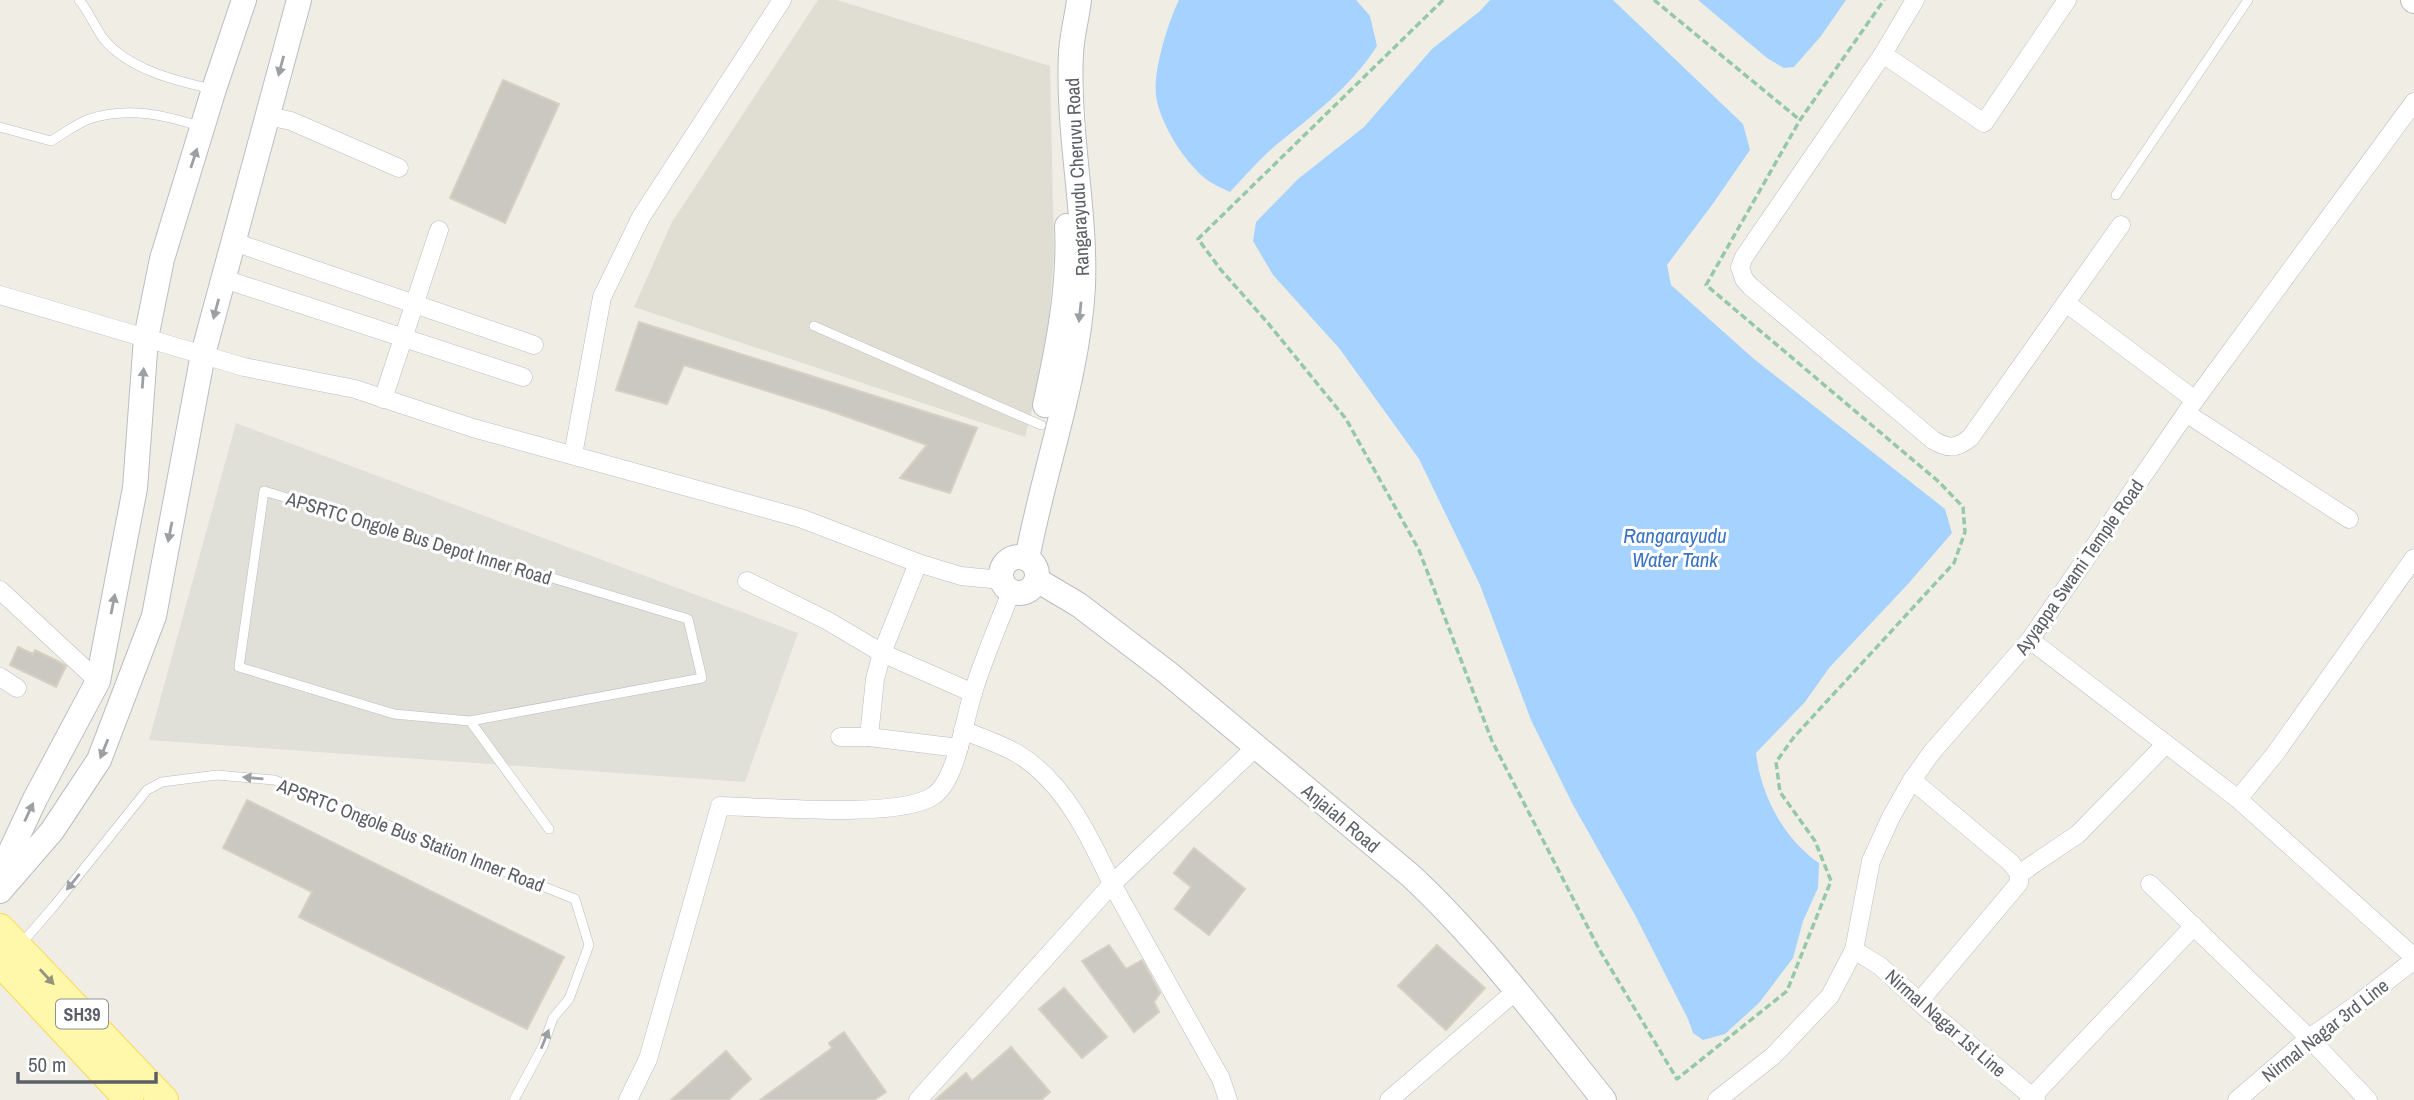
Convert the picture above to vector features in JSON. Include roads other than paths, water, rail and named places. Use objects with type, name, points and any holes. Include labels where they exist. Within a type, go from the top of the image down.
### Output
[{"type":"main road","name":"SH39","points":[[4,945],[129,1100]]},
{"type":"main road","name":"SH39","points":[[4,945],[164,1100]]},
{"type":"street","points":[[0,874],[35,799],[98,681],[135,488],[146,338],[162,259],[244,0]]},
{"type":"street","points":[[0,891],[52,831],[99,760],[154,616],[204,354],[299,0]]},
{"type":"street","points":[[573,455],[602,297],[641,217],[782,0]]},
{"type":"street","points":[[628,1100],[648,1059],[720,806],[871,810],[913,805],[934,796],[944,783],[961,739],[972,693],[1017,574],[1041,425],[1060,330],[1068,242],[1063,162],[1061,45],[1065,0]]},
{"type":"street","name":"Rangarayudu Cheruvu Road","points":[[1017,574],[1036,513],[1076,347],[1082,290],[1081,208],[1074,138],[1072,52],[1079,0]]},
{"type":"street","points":[[1915,0],[1882,54],[1744,257],[1740,267],[1744,279],[1933,440],[1944,447],[1952,448],[1970,438],[2121,225]]},
{"type":"street","points":[[1882,54],[1984,123],[2067,0]]},
{"type":"street","name":"Ayyappa Swami Temple Road","points":[[1717,1100],[1773,1056],[1830,996],[1854,950],[1871,861],[1912,780],[1932,752],[2030,640],[2191,407],[2414,102]]},
{"type":"street","points":[[268,116],[290,121],[399,168]]},
{"type":"street","points":[[383,399],[439,230]]},
{"type":"street","points":[[234,242],[534,345]]},
{"type":"street","points":[[224,279],[523,377]]},
{"type":"street","points":[[0,295],[244,367],[355,389],[473,428],[800,518],[918,563],[961,576],[1017,574]]},
{"type":"street","points":[[2066,303],[2191,407],[2348,519]]},
{"type":"street","points":[[2238,799],[2275,754],[2414,558]]},
{"type":"street","points":[[869,737],[875,679],[882,653],[918,563]]},
{"type":"street","name":"Anjaiah Road","points":[[1017,574],[1079,605],[1168,673],[1438,901],[1517,990],[1595,1097]]},
{"type":"street","points":[[747,581],[828,621],[882,653],[972,693]]},
{"type":"street","points":[[0,590],[98,681]]},
{"type":"street","points":[[2030,640],[2238,799],[2414,958]]},
{"type":"street","points":[[0,677],[17,688]]},
{"type":"street","points":[[840,737],[961,739],[1018,754],[1052,783],[1079,818],[1112,884],[1221,1079],[1228,1100]]},
{"type":"street","points":[[1919,1002],[2011,893],[2020,874],[2078,834],[2166,744]]},
{"type":"street","points":[[918,1100],[1112,884],[1256,747]]},
{"type":"street","points":[[1912,780],[2011,863],[2020,874]]},
{"type":"street","points":[[2150,884],[2309,1038],[2368,1100]]},
{"type":"street","points":[[2033,1099],[2194,926]]},
{"type":"street","name":"Nirmal Nagar 1st Line","points":[[1854,950],[1880,966],[2033,1099]]},
{"type":"street","name":"Nirmal Nagar 3rd Line","points":[[2237,1100],[2309,1038],[2367,998],[2414,958]]},
{"type":"street","points":[[1389,1100],[1517,990]]},
{"type":"lane","points":[[79,0],[103,39],[131,61],[182,82],[214,89]]},
{"type":"lane","points":[[2116,195],[2248,0]]},
{"type":"lane","points":[[0,127],[51,141],[89,119],[132,111],[175,119],[203,128]]},
{"type":"lane","points":[[814,326],[1041,425]]},
{"type":"lane","name":"APSRTC Ongole Bus Depot Inner Road","points":[[264,491],[688,619],[702,678],[470,721],[394,714],[239,667],[264,491]]},
{"type":"lane","points":[[470,721],[549,829]]},
{"type":"lane","name":"APSRTC Ongole Bus Station Inner Road","points":[[4,945],[48,913],[146,790],[162,782],[217,775],[274,780],[575,899],[589,945],[569,999],[554,1018],[543,1046],[514,1100]]},
{"type":"water","points":[[1179,0],[1356,0],[1370,16],[1377,46],[1343,87],[1270,150],[1230,192],[1208,181],[1190,163],[1174,141],[1158,106],[1156,85],[1159,60]]},
{"type":"water","name":"Rangarayudu Water Tank","points":[[1490,0],[1613,0],[1743,124],[1750,150],[1667,265],[1671,285],[1754,359],[1945,509],[1952,533],[1829,668],[1805,702],[1756,753],[1763,785],[1776,815],[1795,842],[1819,863],[1818,888],[1803,921],[1793,958],[1759,1003],[1725,1034],[1703,1040],[1693,1033],[1635,915],[1572,803],[1531,720],[1480,585],[1419,459],[1339,348],[1273,275],[1253,241],[1256,222],[1298,179],[1364,127],[1432,49]]},
{"type":"water","points":[[1698,0],[1846,0],[1821,36],[1794,67],[1784,68],[1767,58]]}]
